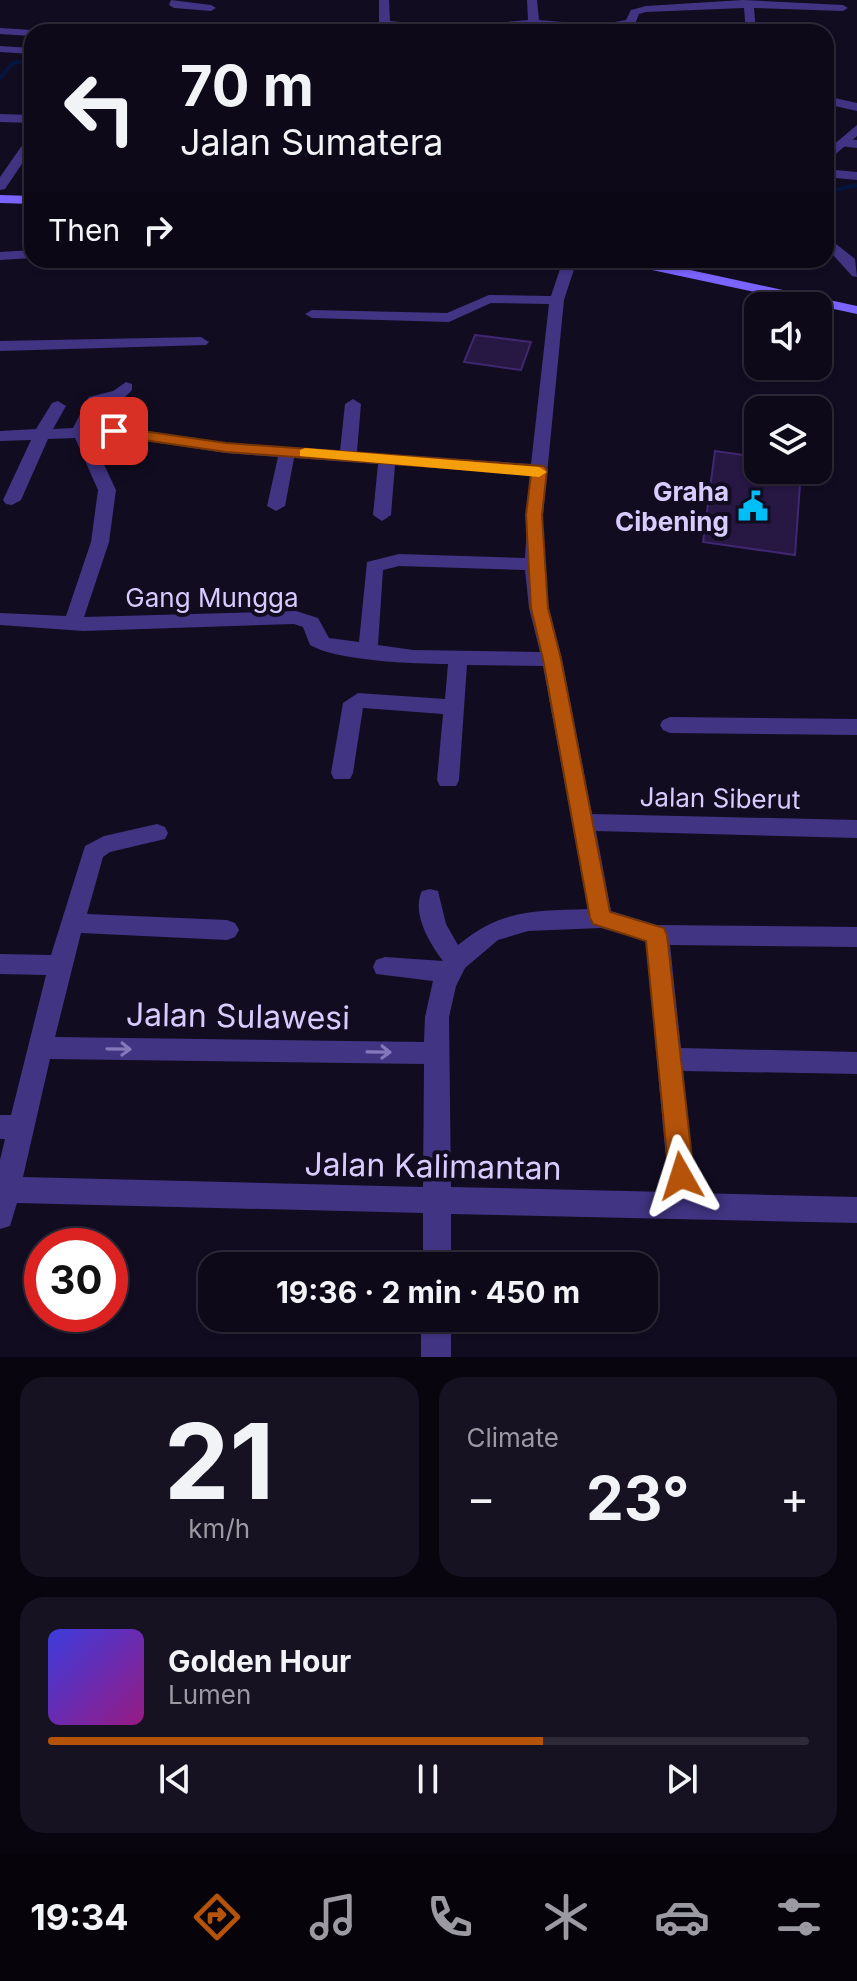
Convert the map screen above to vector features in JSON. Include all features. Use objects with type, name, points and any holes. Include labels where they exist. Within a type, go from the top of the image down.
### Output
[{"type":"main road","points":[[0,199],[24,200]]},
{"type":"main road","points":[[661,268],[857,310]]},
{"type":"street","points":[[176,0],[174,5],[214,4]]},
{"type":"street","points":[[384,0],[385,23],[390,24]]},
{"type":"street","points":[[532,0],[534,23]]},
{"type":"street","points":[[747,2],[750,24]]},
{"type":"street","points":[[627,24],[644,5],[747,2],[843,8]]},
{"type":"street","points":[[200,24],[214,4]]},
{"type":"street","points":[[526,24],[545,24]]},
{"type":"street","points":[[0,31],[24,32]]},
{"type":"street","points":[[0,49],[24,50]]},
{"type":"street","points":[[834,102],[857,107]]},
{"type":"street","points":[[0,118],[24,119]]},
{"type":"street","points":[[834,150],[857,129]]},
{"type":"street","points":[[843,143],[857,144]]},
{"type":"street","points":[[0,186],[24,152]]},
{"type":"street","points":[[834,174],[857,176]]},
{"type":"street","points":[[834,247],[857,273]]},
{"type":"street","points":[[0,256],[24,254]]},
{"type":"street","points":[[567,268],[557,300],[534,515],[534,564],[539,608],[552,659],[601,918]]},
{"type":"street","points":[[312,314],[449,318],[489,299],[557,300]]},
{"type":"street","points":[[0,346],[201,342]]},
{"type":"street","points":[[80,431],[95,400],[121,393],[126,387]]},
{"type":"street","points":[[348,455],[353,404]]},
{"type":"street","points":[[12,500],[58,406]]},
{"type":"street","points":[[73,623],[100,542],[107,490],[80,431]]},
{"type":"street","points":[[0,436],[114,431],[226,448],[539,470]]},
{"type":"street","points":[[276,506],[287,452]]},
{"type":"street","points":[[382,515],[387,461]]},
{"type":"street","points":[[368,651],[374,566],[399,560],[534,564]]},
{"type":"street","name":"Gang Mungga","points":[[0,619],[73,623],[296,617],[315,626],[320,643],[368,651],[458,659],[552,659]]},
{"type":"street","points":[[448,780],[458,659]]},
{"type":"street","points":[[342,773],[350,708],[358,700],[454,707]]},
{"type":"street","points":[[670,725],[857,727]]},
{"type":"street","name":"Jalan Siberut","points":[[582,822],[857,829]]},
{"type":"street","points":[[3,1203],[11,1127],[41,1048],[71,923],[93,852],[104,845],[157,833]]},
{"type":"street","points":[[430,898],[433,922],[454,966]]},
{"type":"street","points":[[437,1252],[437,1017],[444,984],[454,966],[490,933],[528,921],[601,918],[657,935],[857,937]]},
{"type":"street","points":[[71,923],[227,930]]},
{"type":"street","points":[[657,935],[684,1206]]},
{"type":"street","points":[[0,964],[60,965]]},
{"type":"street","points":[[385,967],[454,966]]},
{"type":"street","name":"Jalan Sulawesi","points":[[41,1048],[435,1053]]},
{"type":"street","points":[[669,1059],[857,1063]]},
{"type":"street","name":"Jalan Kalimantan","points":[[3,1203],[437,1200],[857,1210]]},
{"type":"street","points":[[436,1332],[436,1357]]},
{"type":"building","points":[[475,335],[531,342],[521,370],[464,362]]},
{"type":"building","name":"Graha Cibening","points":[[715,451],[744,455],[744,484],[800,484],[795,555],[703,542]]},
{"type":"waterway","points":[[0,78],[13,63],[24,61]]},
{"type":"waterway","points":[[834,190],[857,185]]},
{"type":"slow traffic","points":[[305,453],[539,472]]},
{"type":"place","name":"Graha Cibening","points":[[753,506]]},
{"type":"route","points":[[114,431],[226,448],[539,470],[534,515],[534,564],[539,608],[552,659],[601,918],[657,935],[681,1176]]}]
